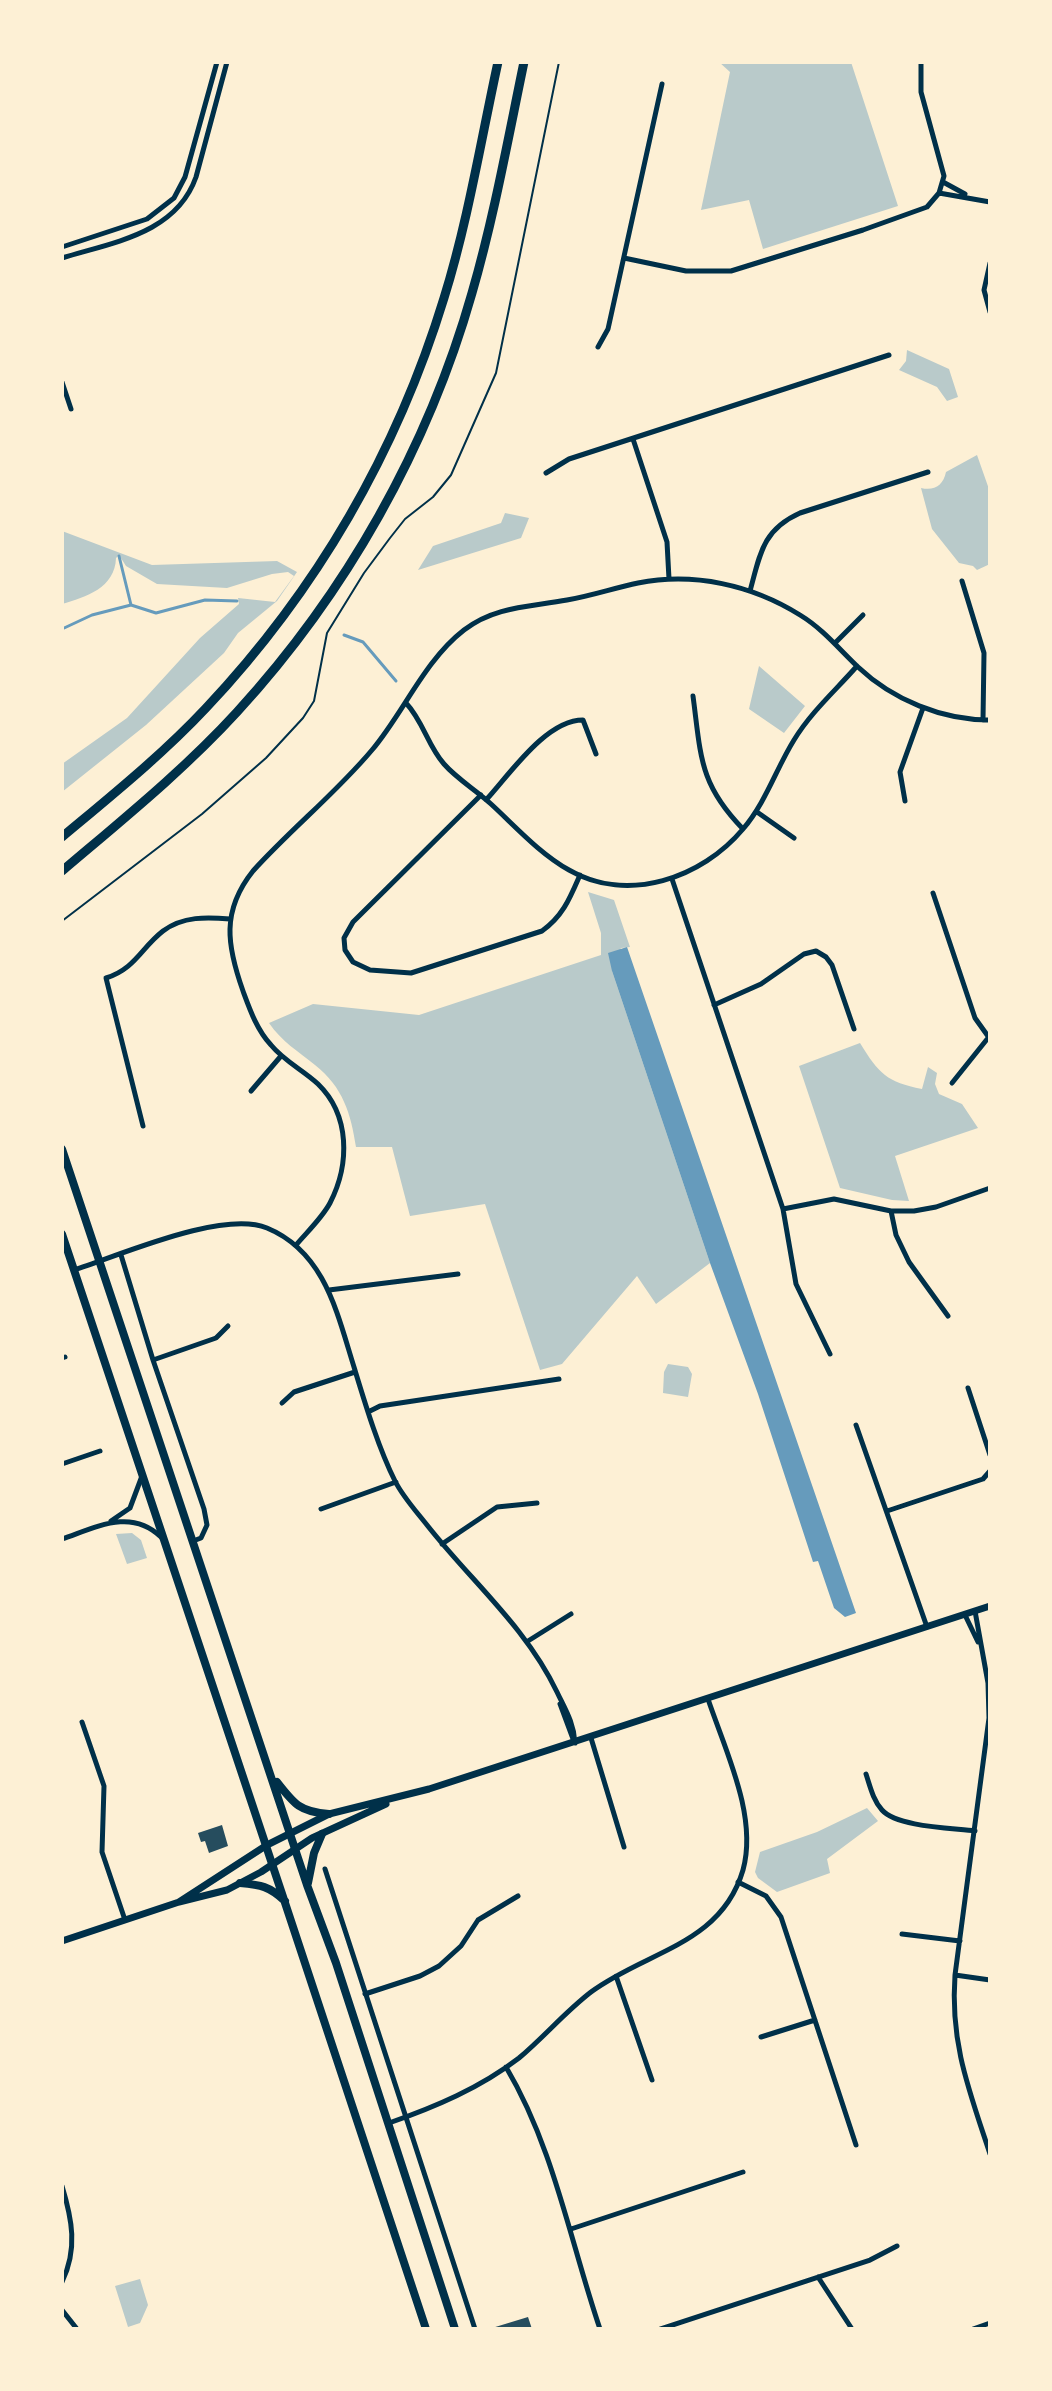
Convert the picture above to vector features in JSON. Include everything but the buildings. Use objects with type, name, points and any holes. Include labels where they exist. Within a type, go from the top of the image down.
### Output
[{"type":"highway","points":[[62,837],[139,772],[239,672],[314,574],[356,505],[383,455],[429,343],[456,255],[498,62]]},
{"type":"highway","points":[[62,871],[159,788],[210,740],[258,688],[333,591],[395,487],[444,377],[482,255],[524,62]]},
{"type":"main road","points":[[62,1149],[307,1885],[336,1963],[455,2329]]},
{"type":"main road","points":[[62,1234],[274,1864],[426,2329]]},
{"type":"main road","points":[[179,1902],[267,1845],[329,1814],[403,1797],[591,1738],[990,1606]]},
{"type":"main road","points":[[272,1775],[293,1803],[306,1811],[329,1814]]},
{"type":"main road","points":[[62,1941],[179,1902],[215,1895],[322,1834],[403,1797]]},
{"type":"main road","points":[[307,1885],[322,1834]]},
{"type":"main road","points":[[240,1883],[264,1884],[274,1889],[285,1901]]},
{"type":"street","points":[[62,247],[147,219],[174,198],[185,177],[217,62]]},
{"type":"street","points":[[62,258],[149,229],[176,211],[188,196],[196,177],[227,62]]},
{"type":"street","points":[[624,258],[686,271],[731,271],[927,207],[939,193],[943,182],[943,163],[921,92],[921,62]]},
{"type":"street","points":[[598,347],[608,329],[662,84]]},
{"type":"street","points":[[943,182],[969,197]]},
{"type":"street","points":[[939,193],[990,202]]},
{"type":"street","points":[[990,263],[984,290],[990,312]]},
{"type":"street","points":[[546,473],[569,459],[889,355]]},
{"type":"street","points":[[62,382],[71,409]]},
{"type":"street","points":[[633,439],[667,542],[669,579]]},
{"type":"street","points":[[750,591],[764,544],[781,523],[800,513],[928,472]]},
{"type":"street","points":[[296,1245],[329,1205],[344,1161],[344,1137],[340,1118],[324,1092],[281,1056],[259,1029],[248,1006],[230,950],[230,919],[238,894],[253,871],[366,757],[442,651],[464,630],[514,607],[566,601],[669,579],[706,581],[750,591],[801,616],[882,686],[923,708],[945,715],[986,720],[984,653],[962,581]]},
{"type":"street","points":[[835,643],[863,615]]},
{"type":"street","points":[[406,703],[420,720],[444,764],[549,856],[580,875],[629,886],[672,879],[706,862],[743,829],[757,812],[796,737],[857,666]]},
{"type":"street","points":[[693,696],[705,774],[720,804],[743,829]]},
{"type":"street","points":[[905,801],[900,772],[923,708]]},
{"type":"street","points":[[580,875],[568,905],[556,921],[542,931],[411,973],[370,970],[353,962],[345,950],[344,938],[353,922],[484,798],[542,738],[571,720],[583,720],[596,754]]},
{"type":"street","points":[[757,812],[794,838]]},
{"type":"street","points":[[672,879],[783,1209],[796,1284],[830,1354]]},
{"type":"street","points":[[933,893],[975,1018],[989,1038],[952,1083]]},
{"type":"street","points":[[143,1126],[106,978],[127,969],[162,932],[174,925],[195,918],[230,919]]},
{"type":"street","points":[[714,1005],[761,984],[804,954],[816,951],[832,965],[854,1029]]},
{"type":"street","points":[[251,1091],[281,1056]]},
{"type":"street","points":[[783,1209],[834,1199],[891,1211],[925,1210],[990,1188]]},
{"type":"street","points":[[891,1211],[896,1235],[909,1262],[948,1316]]},
{"type":"street","points":[[74,1270],[195,1230],[236,1223],[268,1229],[296,1245],[319,1272],[329,1290],[355,1372],[396,1482],[442,1544],[539,1656],[574,1729],[575,1743]]},
{"type":"street","points":[[121,1255],[204,1509],[206,1527],[201,1538],[193,1541]]},
{"type":"street","points":[[329,1290],[458,1274]]},
{"type":"street","points":[[153,1360],[216,1338],[228,1326]]},
{"type":"street","points":[[282,1403],[294,1392],[355,1372]]},
{"type":"street","points":[[370,1411],[380,1406],[559,1379]]},
{"type":"street","points":[[968,1388],[990,1455]]},
{"type":"street","points":[[856,1425],[927,1627]]},
{"type":"street","points":[[62,1464],[100,1451]]},
{"type":"street","points":[[887,1511],[983,1479],[990,1471]]},
{"type":"street","points":[[107,1524],[130,1508],[142,1476]]},
{"type":"street","points":[[321,1509],[396,1482]]},
{"type":"street","points":[[442,1544],[497,1507],[537,1503]]},
{"type":"street","points":[[62,1539],[125,1521],[143,1524],[163,1539]]},
{"type":"street","points":[[975,1611],[990,1718],[955,1975],[953,2017],[958,2053],[990,2154]]},
{"type":"street","points":[[528,1641],[571,1614]]},
{"type":"street","points":[[965,1615],[980,1646]]},
{"type":"street","points":[[387,2124],[459,2095],[506,2067],[584,1998],[646,1959],[679,1946],[703,1930],[724,1908],[746,1859],[746,1817],[708,1699]]},
{"type":"street","points":[[82,1722],[104,1786],[102,1852],[125,1920]]},
{"type":"street","points":[[591,1738],[624,1847]]},
{"type":"street","points":[[866,1774],[878,1804],[892,1817],[975,1831]]},
{"type":"street","points":[[325,1869],[475,2329]]},
{"type":"street","points":[[738,1882],[766,1896],[777,1909],[856,2145]]},
{"type":"street","points":[[365,1994],[420,1976],[439,1966],[461,1946],[478,1920],[518,1896]]},
{"type":"street","points":[[902,1934],[960,1941]]},
{"type":"street","points":[[955,1975],[990,1980]]},
{"type":"street","points":[[616,1976],[652,2080]]},
{"type":"street","points":[[761,2037],[815,2020]]},
{"type":"street","points":[[506,2067],[534,2118],[600,2329]]},
{"type":"street","points":[[571,2229],[743,2172]]},
{"type":"street","points":[[62,2186],[73,2238],[68,2269],[62,2282]]},
{"type":"street","points":[[660,2329],[870,2260],[897,2246]]},
{"type":"street","points":[[818,2277],[852,2329]]},
{"type":"street","points":[[62,2310],[77,2329]]},
{"type":"street","points":[[973,2329],[990,2323]]},
{"type":"shaded area","points":[[719,62],[851,62],[898,206],[763,249],[749,200],[701,210],[730,72]]},
{"type":"shaded area","points":[[907,350],[949,369],[958,397],[947,401],[937,387],[899,370],[906,361]]},
{"type":"shaded area","points":[[977,455],[990,492],[990,564],[977,570],[959,563],[932,529],[921,488],[937,486],[946,472]]},
{"type":"shaded area","points":[[505,513],[529,518],[521,538],[418,570],[433,546],[501,523]]},
{"type":"shaded area","points":[[62,531],[152,565],[277,561],[297,572],[277,601],[238,633],[224,653],[146,725],[62,792],[62,764],[127,718],[200,638],[239,604],[238,598],[275,602],[294,576],[288,572],[272,574],[227,588],[157,584],[126,566],[119,555],[105,584],[98,590],[62,604]]},
{"type":"shaded area","points":[[759,666],[805,706],[784,733],[749,709]]},
{"type":"shaded area","points":[[588,892],[614,900],[630,947],[621,948],[612,971],[710,1263],[656,1304],[637,1276],[562,1364],[540,1370],[485,1204],[410,1216],[392,1147],[356,1147],[348,1112],[333,1082],[269,1023],[313,1004],[419,1015],[601,955],[601,933]]},
{"type":"shaded area","points":[[860,1043],[879,1069],[892,1080],[922,1089],[928,1067],[937,1073],[935,1084],[939,1094],[962,1104],[978,1128],[895,1156],[909,1201],[840,1188],[799,1066]]},
{"type":"shaded area","points":[[668,1364],[688,1367],[692,1374],[688,1397],[663,1393],[664,1372]]},
{"type":"shaded area","points":[[132,1533],[141,1540],[147,1558],[127,1564],[116,1534]]},
{"type":"shaded area","points":[[867,1808],[878,1821],[827,1859],[830,1873],[777,1892],[758,1878],[755,1872],[760,1852],[817,1832]]},
{"type":"shaded area","points":[[140,2279],[148,2305],[140,2323],[128,2327],[115,2286]]},
{"type":"water","points":[[627,947],[856,1613],[845,1617],[834,1608],[818,1561],[813,1562],[612,971],[608,953]]},
{"type":"waterway","points":[[119,556],[131,605]]},
{"type":"waterway","points":[[62,629],[92,615],[131,605],[156,613],[205,600],[237,601]]},
{"type":"waterway","points":[[344,635],[363,642],[396,681]]}]
